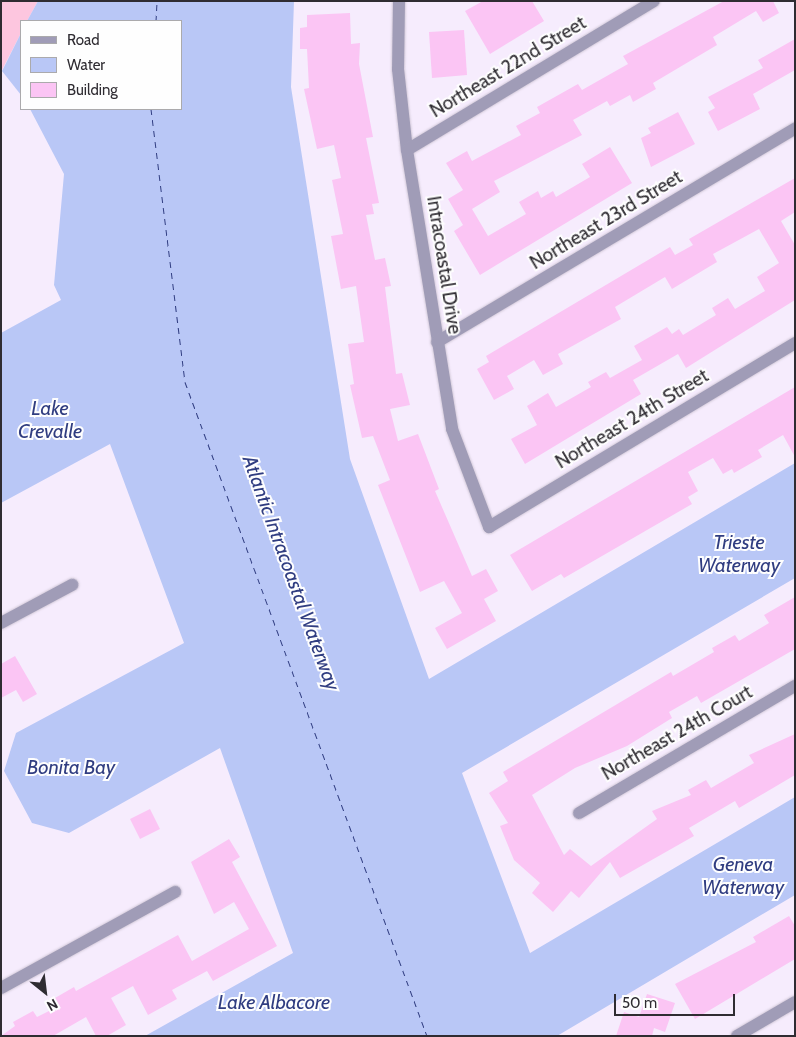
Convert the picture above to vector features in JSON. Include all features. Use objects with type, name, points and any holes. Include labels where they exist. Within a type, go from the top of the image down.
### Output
[{"type":"street","name":"Intracoastal Drive","points":[[399,1],[398,69],[407,150],[437,342],[452,429],[489,527]]},
{"type":"street","name":"Northeast 22nd Street","points":[[407,150],[654,1]]},
{"type":"street","name":"Northeast 23rd Street","points":[[437,342],[795,129]]},
{"type":"street","name":"Northeast 24th Street","points":[[489,527],[795,343]]},
{"type":"street","points":[[1,623],[72,585]]},
{"type":"street","name":"Northeast 24th Court","points":[[579,812],[795,686]]},
{"type":"street","points":[[1,988],[175,892]]},
{"type":"street","points":[[737,1036],[795,1002]]},
{"type":"shaded area","points":[[1,1],[38,1],[28,20],[20,20],[20,35],[1,72]]},
{"type":"water","points":[[38,1],[294,1],[291,87],[350,459],[429,679],[795,463],[795,578],[462,773],[530,953],[795,797],[795,895],[557,1036],[145,1036],[293,953],[220,748],[69,833],[32,823],[4,771],[16,733],[184,643],[110,444],[1,503],[1,333],[61,300],[54,285],[64,174],[31,110],[182,110],[182,20],[28,20]]},
{"type":"water","points":[[20,35],[20,94],[2,71]]},
{"type":"building","points":[[483,1],[532,1],[544,21],[490,54],[465,11]]},
{"type":"building","points":[[724,1],[773,1],[779,13],[763,22],[756,11],[713,37],[717,45],[653,83],[656,89],[633,102],[630,95],[610,106],[607,101],[573,120],[582,135],[494,181],[500,192],[472,209],[488,236],[526,214],[519,202],[538,191],[541,198],[553,191],[556,197],[590,177],[582,164],[610,147],[632,183],[480,275],[454,231],[463,225],[448,199],[463,190],[446,163],[467,151],[472,161],[521,135],[516,126],[540,113],[537,107],[578,84],[582,90],[628,64],[623,56]]},
{"type":"building","points":[[350,13],[351,44],[360,43],[359,64],[373,137],[366,138],[379,203],[372,204],[374,214],[366,215],[375,260],[385,258],[391,286],[385,287],[396,374],[402,373],[410,405],[390,409],[398,441],[418,434],[439,489],[435,491],[472,576],[486,569],[498,591],[484,599],[496,621],[447,649],[435,628],[462,613],[444,581],[420,592],[378,485],[390,480],[373,436],[362,438],[350,385],[354,384],[348,344],[364,342],[356,286],[341,289],[331,236],[343,234],[332,180],[341,178],[334,145],[317,149],[304,89],[309,88],[307,49],[300,49],[300,28],[307,27],[307,15]]},
{"type":"building","points":[[464,30],[467,75],[432,78],[429,32]]},
{"type":"building","points":[[795,39],[795,70],[753,94],[760,109],[718,131],[708,112],[715,108],[708,97],[763,68],[758,60]]},
{"type":"building","points":[[678,112],[695,144],[651,167],[641,138],[651,133],[648,128]]},
{"type":"building","points":[[795,178],[795,212],[781,221],[795,245],[795,300],[686,368],[678,354],[633,380],[641,394],[525,464],[511,439],[537,425],[527,406],[548,393],[556,407],[591,387],[588,382],[606,372],[610,378],[642,360],[634,346],[667,327],[672,334],[679,329],[683,335],[716,315],[712,308],[728,298],[735,309],[765,291],[757,277],[779,263],[759,229],[713,254],[717,262],[672,289],[665,277],[615,307],[621,319],[558,354],[563,364],[543,375],[534,360],[507,376],[514,389],[494,400],[477,369],[489,362],[486,356],[670,247],[675,255],[693,245],[689,239]]},
{"type":"building","points":[[795,387],[795,457],[783,435],[758,450],[762,457],[734,473],[732,469],[723,474],[713,458],[688,472],[698,491],[688,497],[692,504],[564,578],[561,574],[532,591],[510,555]]},
{"type":"building","points":[[795,597],[795,649],[701,703],[697,696],[669,712],[672,718],[627,746],[575,768],[532,795],[564,855],[570,849],[591,866],[657,819],[652,811],[691,795],[688,790],[706,780],[711,788],[754,763],[749,755],[795,734],[795,775],[739,808],[735,801],[689,828],[694,836],[620,878],[610,862],[579,898],[571,891],[553,912],[532,893],[540,883],[514,860],[500,826],[508,823],[489,793],[508,781],[503,772],[671,672],[673,676],[714,652],[712,648],[735,635],[739,641],[769,623],[764,615]]},
{"type":"building","points":[[15,656],[37,694],[23,702],[16,690],[1,698],[1,664]]},
{"type":"building","points":[[150,809],[160,829],[140,839],[130,819]]},
{"type":"building","points":[[229,839],[240,857],[232,862],[277,946],[213,981],[207,971],[172,990],[177,999],[148,1015],[133,986],[111,998],[126,1025],[107,1036],[96,1036],[86,1017],[53,1036],[1,1036],[15,1026],[13,1022],[33,1011],[37,1017],[59,1006],[55,998],[74,987],[76,991],[178,935],[192,961],[249,929],[234,902],[214,914],[191,862]]},
{"type":"building","points":[[789,916],[795,926],[795,959],[695,1019],[675,984],[756,942],[753,937]]},
{"type":"building","points":[[647,994],[675,1003],[665,1032],[654,1028],[652,1036],[616,1036],[624,1012],[639,1017]]},
{"type":"ferry route","points":[[156,20],[157,1]]},
{"type":"ferry route","points":[[151,110],[185,382],[427,1036]]},
{"type":"water label","name":"Lake Crevalle","points":[[50,420]]},
{"type":"water label","name":"Trieste Waterway","points":[[739,554]]},
{"type":"water label","name":"Atlantic Intracoastal Waterway","points":[[291,573]]},
{"type":"water label","name":"Bonita Bay","points":[[71,767]]},
{"type":"water label","name":"Geneva Waterway","points":[[743,876]]},
{"type":"water label","name":"Lake Albacore","points":[[274,1002]]}]
